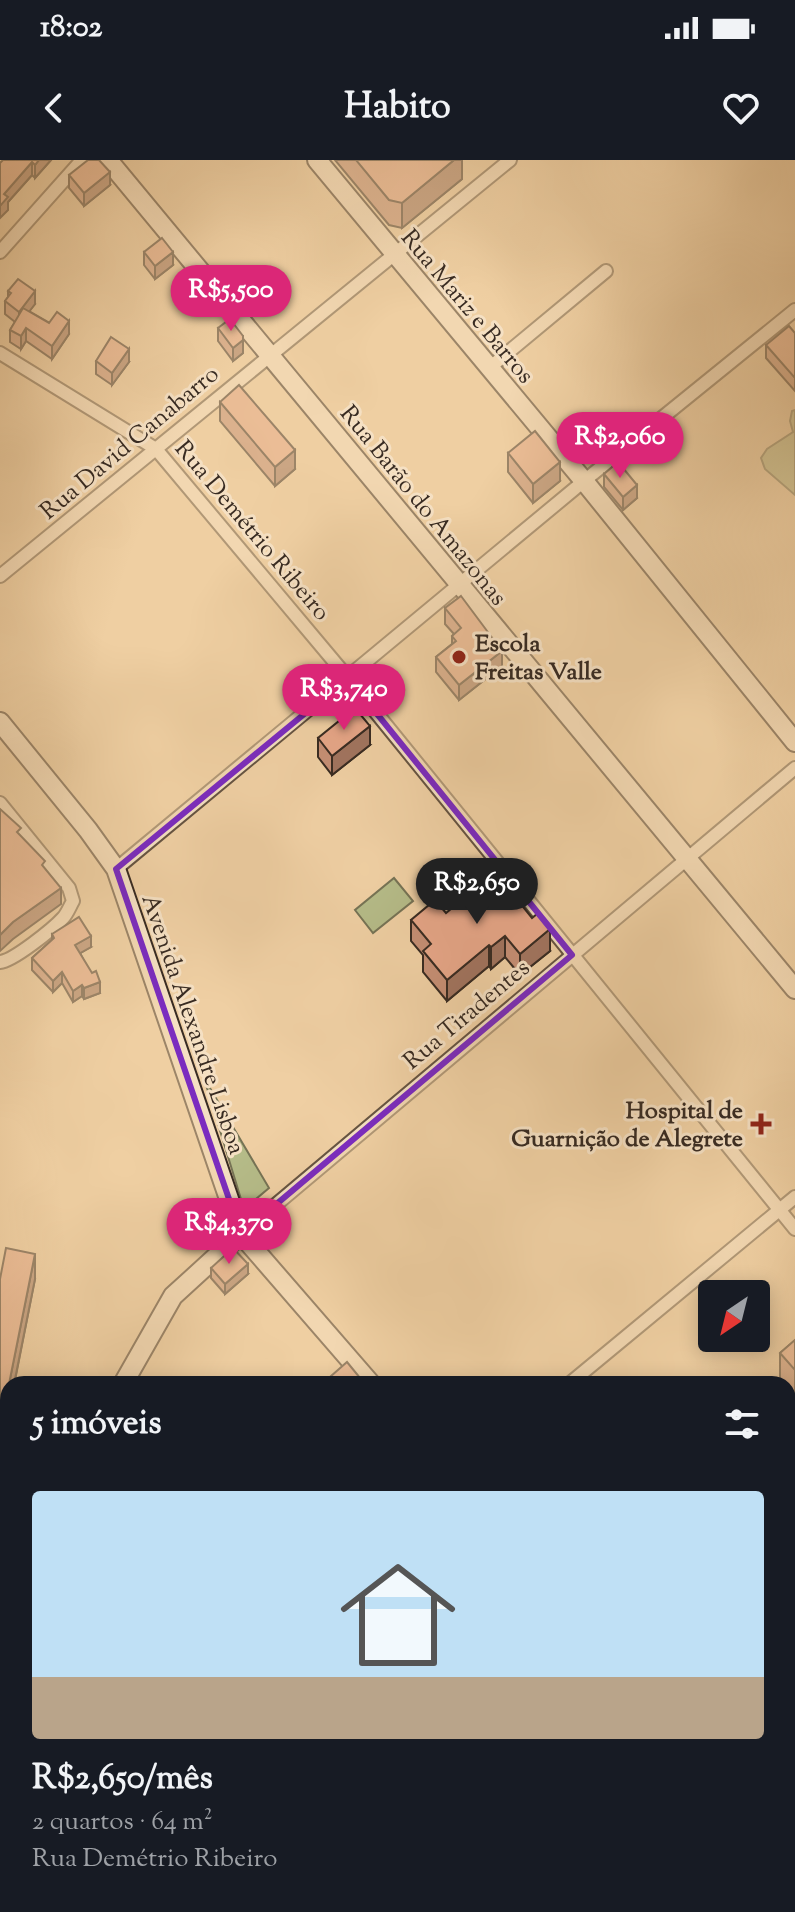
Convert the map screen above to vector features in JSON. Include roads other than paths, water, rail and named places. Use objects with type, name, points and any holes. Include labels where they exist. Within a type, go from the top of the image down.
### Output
[{"type":"street","points":[[0,252],[82,160]]},
{"type":"street","name":"Rua Barão do Amazonas","points":[[108,160],[795,989]]},
{"type":"street","name":"Rua Mariz e Barros","points":[[317,160],[584,481],[795,742]]},
{"type":"street","name":"Rua David Canabarro","points":[[0,576],[510,160]]},
{"type":"street","points":[[488,369],[606,271]]},
{"type":"street","points":[[116,869],[795,310]]},
{"type":"street","name":"Rua Demétrio Ribeiro","points":[[0,353],[156,449],[348,678],[795,1229]]},
{"type":"street","name":"Avenida Alexandre Lisboa","points":[[0,722],[116,869],[241,1234]]},
{"type":"street","name":"Rua Tiradentes","points":[[241,1234],[795,768]]},
{"type":"street","points":[[0,803],[69,888],[73,901],[63,918],[20,954],[0,962]]},
{"type":"street","points":[[579,1376],[795,1197]]},
{"type":"street","points":[[128,1376],[173,1296],[241,1234],[364,1376]]},
{"type":"place","name":"Escola Freitas Valle","points":[[459,657]]},
{"type":"place","name":"Hospital de Guarnição de Alegrete","points":[[761,1124]]}]
